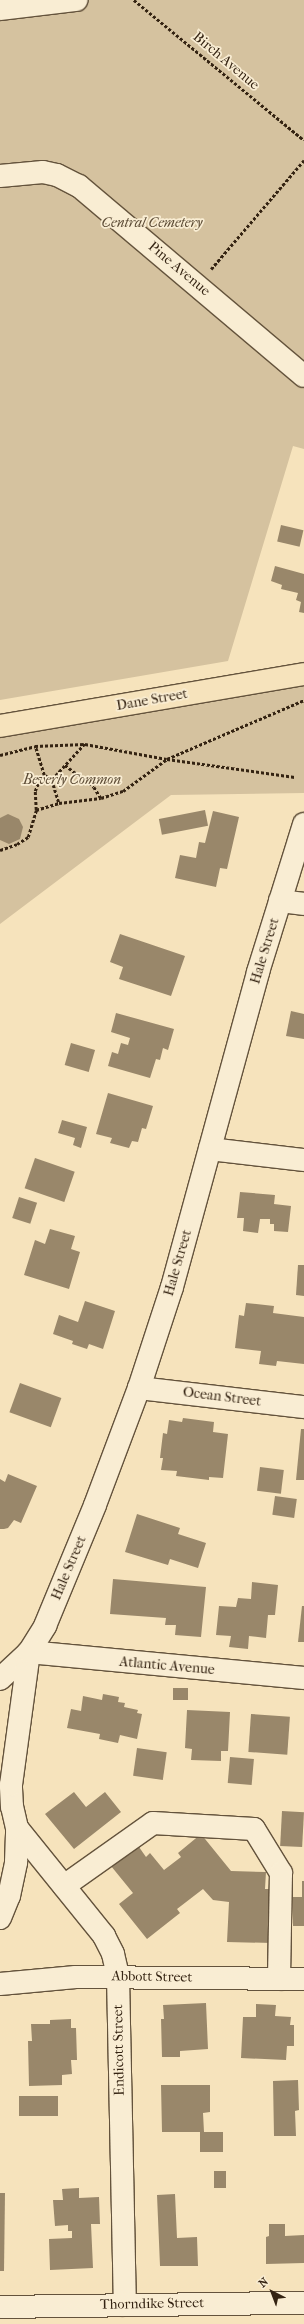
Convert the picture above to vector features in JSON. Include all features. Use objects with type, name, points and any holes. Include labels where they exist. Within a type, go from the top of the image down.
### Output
[{"type":"main road","name":"Dane Street","points":[[0,726],[304,674]]},
{"type":"street","points":[[0,9],[76,0]]},
{"type":"street","name":"Pine Avenue","points":[[0,176],[43,172],[57,175],[79,186],[304,376]]},
{"type":"street","name":"Hale Street","points":[[0,1679],[29,1652],[45,1626],[95,1505],[139,1388],[172,1287],[280,901],[304,824]]},
{"type":"street","points":[[280,901],[304,904]]},
{"type":"street","points":[[210,1149],[304,1160]]},
{"type":"street","name":"Ocean Street","points":[[139,1388],[304,1407]]},
{"type":"street","points":[[0,1918],[10,1896],[17,1828],[12,1807],[11,1785],[7,1760],[29,1652]]},
{"type":"street","name":"Atlantic Avenue","points":[[29,1652],[304,1678]]},
{"type":"street","points":[[64,1886],[153,1823],[254,1829],[281,1873],[279,1979]]},
{"type":"street","name":"Endicott Street","points":[[17,1828],[104,1936],[113,1954],[118,1976],[125,2304]]},
{"type":"street","name":"Abbott Street","points":[[0,1984],[40,1979],[118,1976],[304,1979]]},
{"type":"street","name":"Thorndike Street","points":[[0,2307],[125,2304],[304,2303]]},
{"type":"path","name":"Birch Avenue","points":[[134,0],[304,140]]},
{"type":"path","points":[[197,285],[304,160]]},
{"type":"path","points":[[36,810],[59,804],[101,798],[123,791],[167,759],[304,700]]},
{"type":"path","points":[[52,780],[85,744]]},
{"type":"path","points":[[0,755],[35,746],[85,744],[167,759],[295,777]]},
{"type":"path","points":[[35,746],[44,775],[52,780],[59,804]]},
{"type":"path","points":[[65,765],[94,787],[101,798]]},
{"type":"path","points":[[0,850],[17,844],[28,836],[36,810],[35,791],[39,781],[44,775]]},
{"type":"green space","name":"Central Cemetery","points":[[0,0],[304,0],[304,449],[293,446],[228,661],[0,700]]},
{"type":"green space","name":"Beverly Common","points":[[304,681],[304,793],[171,795],[0,924],[0,721]]},
{"type":"building","points":[[281,525],[303,530],[300,547],[277,542]]},
{"type":"building","points":[[275,566],[304,574],[304,613],[299,612],[301,602],[296,600],[298,593],[281,589],[282,585],[271,581]]},
{"type":"building","points":[[205,810],[208,826],[162,835],[159,819]]},
{"type":"building","points":[[213,811],[239,817],[227,869],[220,868],[216,887],[175,878],[180,855],[196,858],[199,842],[205,843]]},
{"type":"building","points":[[8,814],[19,819],[23,827],[20,839],[9,844],[0,840],[0,818]]},
{"type":"building","points":[[120,934],[185,956],[171,996],[119,979],[123,967],[110,962]]},
{"type":"building","points":[[291,1011],[304,1014],[304,1039],[286,1036]]},
{"type":"building","points":[[116,1013],[174,1029],[168,1050],[163,1048],[160,1060],[156,1059],[150,1078],[108,1066],[112,1052],[118,1054],[121,1043],[128,1045],[130,1038],[111,1032]]},
{"type":"building","points":[[71,1043],[95,1050],[89,1072],[65,1065]]},
{"type":"building","points":[[108,1093],[153,1106],[146,1129],[142,1128],[138,1142],[132,1141],[129,1148],[110,1143],[112,1138],[96,1134]]},
{"type":"building","points":[[62,1120],[87,1127],[81,1148],[73,1145],[75,1138],[58,1133]]},
{"type":"building","points":[[35,1158],[75,1172],[64,1202],[25,1188]]},
{"type":"building","points":[[240,1192],[275,1195],[274,1204],[291,1206],[288,1232],[274,1231],[274,1224],[270,1224],[270,1219],[260,1219],[258,1233],[243,1231],[244,1218],[237,1218]]},
{"type":"building","points":[[19,1197],[37,1203],[30,1224],[12,1218]]},
{"type":"building","points":[[50,1229],[75,1236],[71,1249],[80,1252],[69,1289],[24,1275],[35,1240],[45,1244]]},
{"type":"building","points":[[298,1265],[304,1265],[304,1296],[296,1295]]},
{"type":"building","points":[[85,1301],[115,1311],[103,1349],[89,1344],[87,1349],[72,1344],[73,1341],[53,1334],[59,1315],[78,1322]]},
{"type":"building","points":[[246,1303],[274,1306],[273,1313],[304,1317],[304,1364],[277,1361],[276,1366],[259,1364],[261,1351],[235,1348],[239,1315],[244,1316]]},
{"type":"building","points":[[20,1383],[61,1398],[51,1427],[9,1412]]},
{"type":"building","points":[[183,1418],[214,1422],[213,1432],[228,1434],[223,1478],[209,1477],[209,1480],[176,1476],[177,1471],[161,1470],[163,1458],[160,1458],[163,1433],[167,1434],[169,1420],[182,1422]]},
{"type":"building","points":[[301,1429],[304,1429],[304,1480],[296,1480]]},
{"type":"building","points":[[260,1467],[284,1470],[281,1494],[257,1491]]},
{"type":"building","points":[[8,1474],[37,1486],[21,1523],[14,1520],[8,1528],[0,1529],[0,1479],[5,1482]]},
{"type":"building","points":[[275,1496],[297,1499],[294,1518],[272,1515]]},
{"type":"building","points":[[137,1514],[180,1528],[178,1534],[206,1543],[198,1568],[170,1559],[168,1565],[125,1552]]},
{"type":"building","points":[[113,1579],[206,1587],[201,1637],[175,1635],[176,1625],[165,1625],[166,1618],[110,1614]]},
{"type":"building","points":[[252,1582],[278,1585],[275,1615],[268,1615],[266,1638],[249,1636],[248,1649],[229,1647],[231,1636],[216,1635],[219,1606],[236,1607],[238,1598],[251,1599]]},
{"type":"building","points":[[302,1606],[304,1606],[304,1642],[298,1642]]},
{"type":"building","points":[[173,1688],[188,1688],[188,1700],[173,1700]]},
{"type":"building","points":[[103,1694],[119,1697],[118,1702],[125,1703],[124,1707],[138,1710],[137,1713],[142,1714],[137,1739],[120,1735],[118,1743],[99,1739],[100,1734],[67,1728],[71,1709],[81,1711],[83,1696],[102,1700]]},
{"type":"building","points":[[187,1710],[230,1712],[228,1751],[221,1751],[221,1761],[191,1760],[192,1749],[185,1748]]},
{"type":"building","points":[[251,1714],[290,1717],[287,1755],[248,1752]]},
{"type":"building","points":[[137,1748],[167,1752],[163,1780],[133,1776]]},
{"type":"building","points":[[230,1757],[254,1759],[252,1785],[228,1783]]},
{"type":"building","points":[[74,1792],[86,1807],[105,1792],[121,1812],[74,1849],[45,1814]]},
{"type":"building","points":[[282,1811],[304,1812],[302,1847],[280,1846]]},
{"type":"building","points":[[201,1834],[231,1871],[266,1872],[265,1889],[274,1889],[272,1943],[227,1942],[229,1902],[213,1900],[203,1889],[177,1909],[180,1913],[147,1939],[119,1904],[133,1893],[111,1866],[126,1853],[129,1855],[139,1847],[146,1857],[150,1853],[164,1870],[181,1857],[178,1853]]},
{"type":"building","points":[[302,1881],[304,1881],[304,1926],[293,1926],[293,1897],[302,1897]]},
{"type":"building","points":[[206,2003],[208,2049],[180,2051],[180,2057],[162,2057],[161,2019],[164,2019],[163,2005]]},
{"type":"building","points":[[256,2004],[276,2005],[275,2016],[291,2017],[290,2025],[294,2025],[294,2046],[287,2046],[286,2060],[241,2058],[243,2017],[256,2017]]},
{"type":"building","points":[[71,2019],[71,2028],[76,2028],[77,2060],[71,2060],[72,2074],[62,2075],[62,2085],[29,2086],[28,2041],[32,2041],[31,2024],[50,2024],[50,2020]]},
{"type":"building","points":[[298,2080],[299,2110],[295,2111],[296,2136],[274,2136],[273,2081]]},
{"type":"building","points":[[161,2085],[210,2085],[210,2112],[203,2113],[204,2132],[162,2132]]},
{"type":"building","points":[[19,2096],[58,2096],[58,2116],[19,2116]]},
{"type":"building","points":[[200,2132],[223,2132],[223,2152],[200,2152]]},
{"type":"building","points":[[214,2171],[226,2171],[226,2188],[214,2188]]},
{"type":"building","points":[[79,2188],[79,2198],[99,2197],[100,2224],[91,2224],[93,2268],[50,2270],[49,2239],[72,2238],[72,2231],[68,2231],[68,2225],[55,2226],[53,2200],[63,2200],[62,2189]]},
{"type":"building","points":[[0,2193],[5,2193],[4,2271],[0,2271]]},
{"type":"building","points":[[175,2194],[177,2238],[197,2237],[198,2266],[160,2266],[157,2195]]},
{"type":"building","points":[[269,2224],[285,2224],[285,2236],[304,2235],[304,2263],[266,2264],[266,2237],[269,2236]]}]
